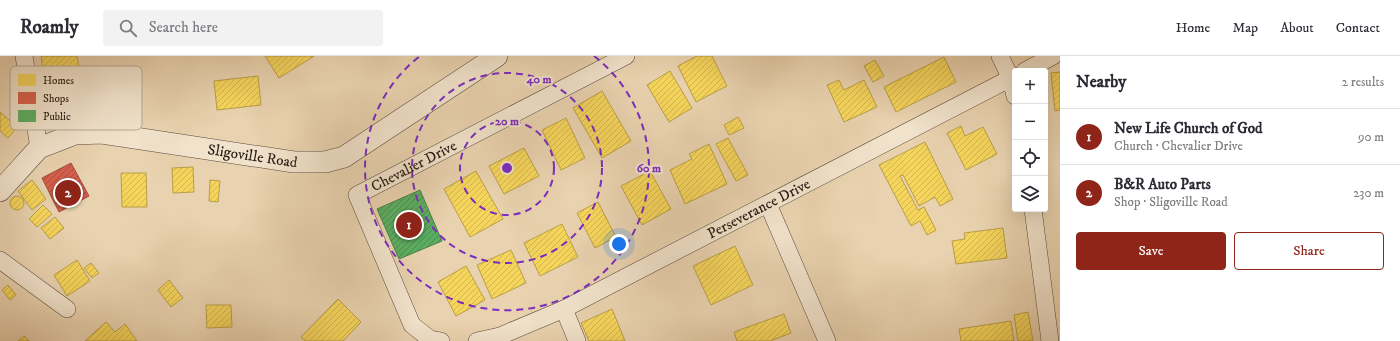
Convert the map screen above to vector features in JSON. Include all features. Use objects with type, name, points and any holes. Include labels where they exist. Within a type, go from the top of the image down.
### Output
[{"type":"street","points":[[24,56],[26,66]]},
{"type":"street","name":"Sligoville Road","points":[[0,191],[39,148],[75,134],[102,133],[294,162],[325,162],[344,157],[497,56]]},
{"type":"street","name":"Chevalier Drive","points":[[441,341],[430,339],[412,325],[357,195],[626,56]]},
{"type":"street","points":[[1000,56],[1012,69]]},
{"type":"street","name":"Perseverance Drive","points":[[1030,68],[1053,56]]},
{"type":"street","name":"Perseverance Drive","points":[[477,341],[500,336],[564,309],[1012,78]]},
{"type":"street","points":[[36,130],[39,148]]},
{"type":"street","points":[[768,204],[827,341]]},
{"type":"street","points":[[1033,212],[1050,341]]},
{"type":"street","points":[[0,260],[67,309]]},
{"type":"street","points":[[564,309],[577,341]]},
{"type":"building: Homes","points":[[41,56],[77,56],[79,66],[42,66]]},
{"type":"building: Homes","points":[[265,56],[314,56],[279,78]]},
{"type":"building: Homes","points":[[697,56],[712,56],[727,86],[696,102],[678,66]]},
{"type":"building: Homes","points":[[944,57],[956,82],[896,112],[884,87]]},
{"type":"building: Homes","points":[[875,60],[884,76],[873,82],[864,66]]},
{"type":"building: Homes","points":[[670,71],[692,108],[669,122],[647,85]]},
{"type":"building: Homes","points":[[1060,72],[1060,110],[1055,111],[1051,73]]},
{"type":"building: Homes","points":[[258,76],[261,105],[217,110],[214,81]]},
{"type":"building: Homes","points":[[839,80],[844,90],[864,80],[877,107],[844,122],[827,85]]},
{"type":"building: Homes","points":[[602,91],[631,141],[602,158],[573,108]]},
{"type":"building: Homes","points":[[0,112],[10,121],[10,130],[15,130],[8,138],[0,131]]},
{"type":"building: Homes","points":[[738,117],[744,128],[729,135],[724,125]]},
{"type":"building: Homes","points":[[566,118],[585,158],[561,170],[542,130]]},
{"type":"building: Homes","points":[[961,126],[965,136],[983,127],[997,154],[966,170],[947,133]]},
{"type":"building: Homes","points":[[728,138],[748,175],[736,181],[716,144]]},
{"type":"building: Homes","points":[[925,142],[953,199],[940,206],[935,197],[919,206],[903,175],[900,176],[918,210],[924,207],[936,230],[927,235],[920,221],[911,226],[879,165]]},
{"type":"building: Homes","points":[[709,144],[727,184],[685,204],[670,170],[692,159],[689,154]]},
{"type":"building: Homes","points":[[524,148],[539,176],[504,194],[489,166]]},
{"type":"building: Homes","points":[[193,167],[194,192],[173,193],[172,168]]},
{"type":"building: Homes","points":[[476,171],[503,219],[470,237],[444,189]]},
{"type":"building: Homes","points":[[650,171],[671,209],[642,225],[621,186]]},
{"type":"building: Homes","points":[[121,173],[146,173],[147,207],[122,207]]},
{"type":"building: Homes","points":[[32,180],[46,199],[32,210],[18,191]]},
{"type":"building: Homes","points":[[210,180],[220,181],[218,202],[209,201]]},
{"type":"building: Homes","points":[[14,196],[20,196],[24,200],[24,206],[20,210],[14,210],[10,206],[10,200]]},
{"type":"building: Homes","points":[[598,202],[616,237],[595,248],[577,213]]},
{"type":"building: Homes","points":[[43,205],[52,214],[37,227],[29,219]]},
{"type":"building: Homes","points":[[55,217],[64,228],[50,239],[41,228]]},
{"type":"building: Homes","points":[[562,224],[578,257],[540,276],[524,243]]},
{"type":"building: Homes","points":[[1003,228],[1007,258],[956,264],[952,241],[965,239],[964,233]]},
{"type":"building: Homes","points":[[735,246],[753,285],[711,305],[693,266]]},
{"type":"building: Homes","points":[[511,250],[526,283],[492,299],[477,265]]},
{"type":"building: Homes","points":[[77,260],[90,281],[67,296],[54,275]]},
{"type":"building: Homes","points":[[91,263],[99,273],[92,278],[84,268]]},
{"type":"building: Homes","points":[[466,266],[485,300],[456,316],[438,282]]},
{"type":"building: Homes","points":[[169,280],[183,298],[171,307],[158,290]]},
{"type":"building: Homes","points":[[8,285],[16,295],[10,300],[2,290]]},
{"type":"building: Homes","points":[[338,299],[361,322],[343,341],[305,341],[301,337]]},
{"type":"building: Homes","points":[[206,305],[231,305],[232,327],[207,328]]},
{"type":"building: Homes","points":[[612,309],[625,341],[589,341],[581,323]]},
{"type":"building: Homes","points":[[1028,312],[1033,341],[1018,341],[1014,315]]},
{"type":"building: Homes","points":[[784,314],[791,333],[770,341],[737,341],[734,332]]},
{"type":"building: Homes","points":[[1011,321],[1014,341],[961,341],[959,329]]},
{"type":"building: Homes","points":[[106,322],[115,332],[125,324],[137,341],[85,341]]},
{"type":"building: Homes","points":[[24,336],[29,341],[18,341]]},
{"type":"building: Shops","points":[[71,163],[89,196],[59,212],[42,178]]},
{"type":"building: Public","points":[[420,190],[442,241],[399,259],[377,209]]},
{"type":"place","name":"B&R Auto Parts","points":[[68,193]]},
{"type":"place","name":"New Life Church of God","points":[[409,225]]}]
